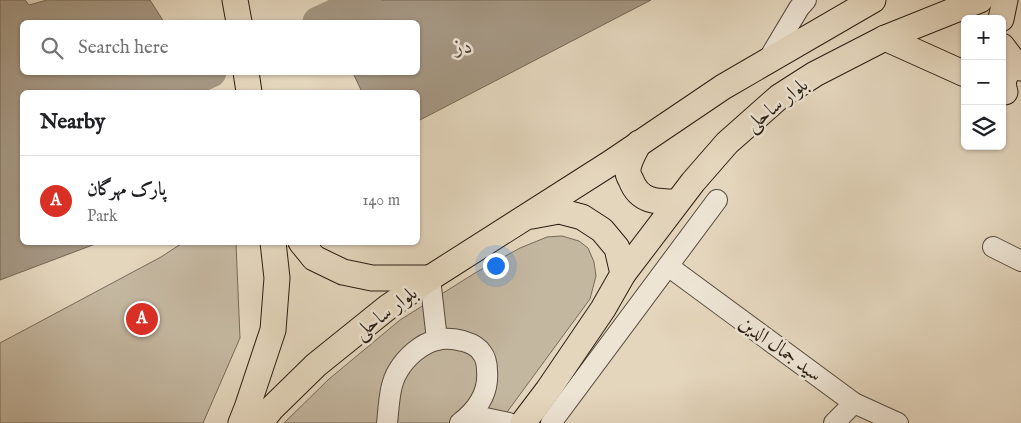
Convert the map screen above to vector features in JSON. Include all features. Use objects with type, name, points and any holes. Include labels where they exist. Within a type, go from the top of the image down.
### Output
[{"type":"main road","points":[[236,0],[239,20]]},
{"type":"main road","points":[[252,0],[255,20]]},
{"type":"main road","name":"بلوار ساحلی","points":[[260,423],[272,408],[316,365],[388,308],[430,278],[609,164],[716,92],[873,0]]},
{"type":"main road","name":"بلوار ساحلی","points":[[523,423],[548,390],[603,309],[623,274],[677,202],[727,143],[779,97],[814,74],[885,38],[980,0]]},
{"type":"main road","points":[[1002,15],[1004,0]]},
{"type":"main road","points":[[885,38],[961,72]]},
{"type":"main road","points":[[1006,51],[1019,67],[1013,68],[1006,74],[1003,86],[1010,94]]},
{"type":"main road","points":[[246,75],[249,90]]},
{"type":"main road","points":[[262,75],[265,90]]},
{"type":"main road","points":[[639,143],[631,157],[628,173],[634,189],[646,199],[660,202],[677,202]]},
{"type":"main road","name":"بلوار ساحلی","points":[[524,217],[559,211],[582,217],[602,230],[617,248],[623,274]]},
{"type":"main road","points":[[241,423],[273,330],[277,278],[273,245]]},
{"type":"main road","points":[[303,245],[314,258],[343,272],[372,278],[430,278]]},
{"type":"street","points":[[768,60],[799,8],[806,0]]},
{"type":"street","points":[[552,423],[717,200]]},
{"type":"street","points":[[993,247],[1021,261]]},
{"type":"street","name":"سید جمال الدین","points":[[668,266],[854,403],[898,423]]},
{"type":"street","points":[[430,278],[437,340]]},
{"type":"street","points":[[388,423],[390,392],[397,372],[408,358],[422,347],[437,340],[454,339],[472,344],[482,353],[487,366],[488,379],[484,396],[466,419]]},
{"type":"street","points":[[834,423],[854,403]]},
{"type":"street","points":[[466,419],[509,423]]},
{"type":"shaded area","points":[[562,236],[579,241],[588,248],[594,262],[596,276],[590,299],[499,423],[284,423],[329,379],[400,320],[475,273],[520,248],[547,237]]},
{"type":"shaded area","points":[[179,245],[236,245],[240,338],[203,423],[0,423],[0,343],[161,257]]},
{"type":"water","points":[[0,0],[25,0],[29,5],[47,0],[150,0],[163,20],[20,20],[20,75],[183,75],[182,90],[20,90],[20,245],[93,245],[0,280]]},
{"type":"water","name":"دز","points":[[332,0],[651,0],[420,120],[420,90],[361,90],[354,75],[420,75],[420,20],[336,20]]},
{"type":"waterway","name":"دز","points":[[322,20],[366,0]]},
{"type":"waterway","name":"دز","points":[[172,90],[205,75]]},
{"type":"place","name":"پارک مهرگان","points":[[142,319]]}]
